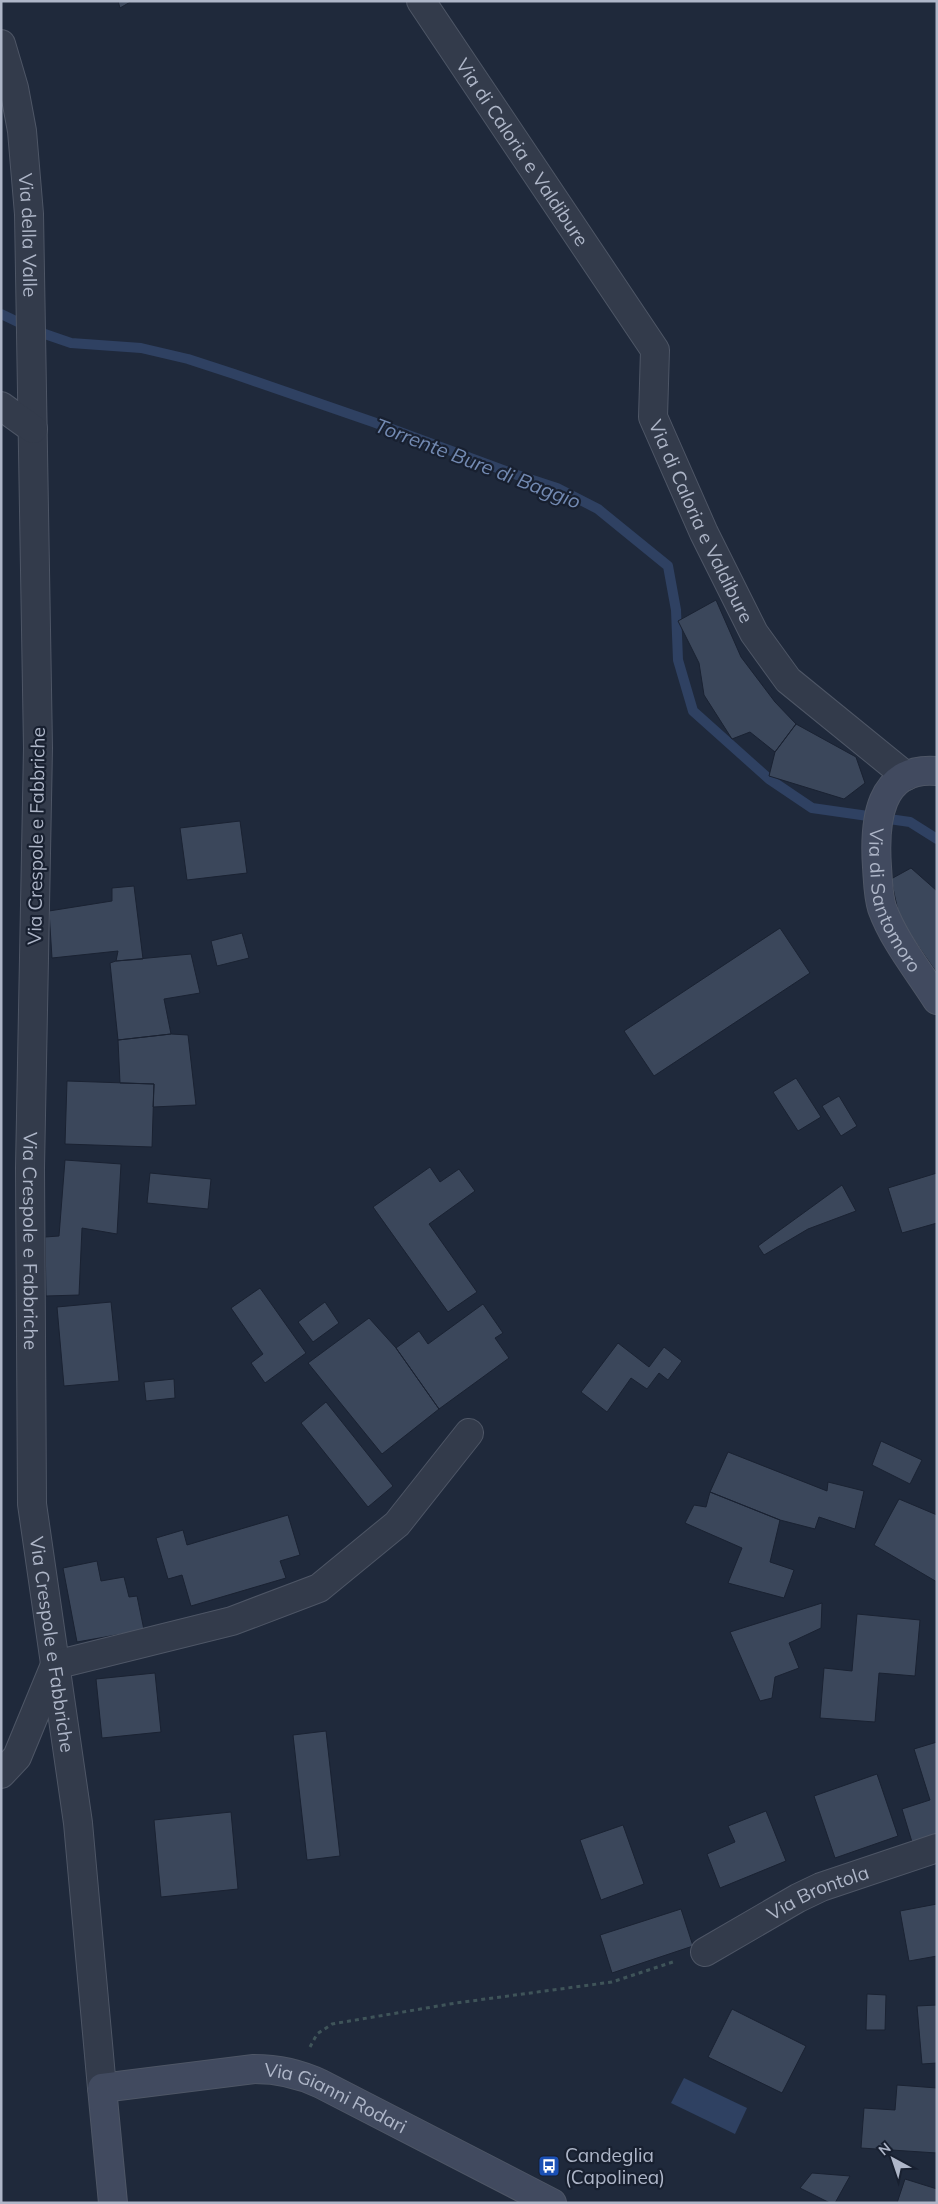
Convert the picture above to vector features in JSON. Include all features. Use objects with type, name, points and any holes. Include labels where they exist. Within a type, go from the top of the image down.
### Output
[{"type":"main road","name":"Via di Santomoro","points":[[937,771],[922,771],[906,776],[890,788],[880,806],[876,850],[878,886],[888,923],[937,1000]]},
{"type":"main road","name":"Via Gianni Rodari","points":[[102,2088],[254,2069],[271,2069],[296,2074],[330,2088],[552,2203]]},
{"type":"main road","points":[[102,2088],[113,2203]]},
{"type":"street","name":"Via di Caloria e Valdibure","points":[[421,1],[655,350],[652,417],[704,533],[754,633],[788,680],[906,776]]},
{"type":"street","name":"Via della Valle","points":[[1,44],[14,88],[22,131],[29,214],[33,429]]},
{"type":"street","points":[[1,406],[33,429]]},
{"type":"street","name":"Via Crespole e Fabbriche","points":[[33,429],[38,748],[30,1168],[32,1504],[78,1823],[102,2088]]},
{"type":"street","points":[[1,1774],[17,1756],[55,1665],[232,1621],[318,1588],[396,1524],[469,1433]]},
{"type":"street","name":"Via Brontola","points":[[705,1952],[798,1898],[821,1887],[937,1848]]},
{"type":"path","points":[[296,2074],[316,2034],[332,2024],[466,2001],[612,1982],[705,1952]]},
{"type":"water","points":[[684,2078],[747,2108],[735,2134],[671,2103]]},
{"type":"building","points":[[118,1],[132,1],[120,8]]},
{"type":"building","points":[[716,600],[741,657],[775,702],[796,724],[775,752],[750,732],[732,739],[704,695],[699,663],[678,621]]},
{"type":"building","points":[[796,724],[856,757],[865,783],[844,799],[769,776],[775,752]]},
{"type":"building","points":[[240,821],[247,873],[187,880],[180,828]]},
{"type":"building","points":[[911,868],[937,891],[937,973],[900,920],[891,879]]},
{"type":"building","points":[[134,886],[143,959],[116,961],[118,951],[52,958],[49,911],[112,901],[112,888]]},
{"type":"building","points":[[780,928],[810,973],[654,1076],[624,1031]]},
{"type":"building","points":[[242,933],[249,958],[217,966],[211,941]]},
{"type":"building","points":[[191,954],[200,993],[164,999],[171,1034],[118,1040],[110,963]]},
{"type":"building","points":[[171,1034],[188,1035],[196,1105],[153,1107],[154,1084],[120,1083],[118,1040]]},
{"type":"building","points":[[796,1078],[821,1117],[798,1131],[773,1092]]},
{"type":"building","points":[[67,1081],[154,1084],[152,1147],[65,1144]]},
{"type":"building","points":[[839,1096],[857,1126],[841,1136],[822,1106]]},
{"type":"building","points":[[65,1160],[121,1164],[117,1234],[82,1228],[79,1295],[46,1296],[45,1237],[59,1236]]},
{"type":"building","points":[[430,1167],[440,1182],[459,1169],[475,1191],[429,1224],[477,1292],[448,1312],[373,1207]]},
{"type":"building","points":[[150,1173],[211,1179],[208,1209],[147,1203]]},
{"type":"building","points":[[937,1173],[937,1223],[902,1233],[888,1188]]},
{"type":"building","points":[[842,1185],[856,1211],[808,1229],[764,1255],[758,1246]]},
{"type":"building","points":[[260,1288],[306,1353],[265,1383],[251,1363],[263,1354],[231,1308]]},
{"type":"building","points":[[111,1302],[119,1381],[64,1386],[57,1307]]},
{"type":"building","points":[[325,1302],[339,1323],[313,1342],[298,1322]]},
{"type":"building","points":[[483,1304],[503,1333],[495,1338],[509,1358],[439,1409],[396,1348],[419,1331],[428,1344]]},
{"type":"building","points":[[369,1318],[396,1348],[439,1409],[382,1454],[308,1363]]},
{"type":"building","points":[[618,1343],[649,1367],[664,1347],[682,1361],[668,1380],[659,1373],[647,1389],[631,1378],[607,1412],[581,1392]]},
{"type":"building","points":[[174,1379],[175,1398],[146,1401],[144,1382]]},
{"type":"building","points":[[326,1402],[393,1486],[368,1507],[301,1423]]},
{"type":"building","points":[[881,1441],[922,1460],[910,1484],[872,1465]]},
{"type":"building","points":[[728,1452],[827,1491],[828,1482],[864,1491],[855,1529],[819,1517],[815,1529],[780,1520],[710,1492]]},
{"type":"building","points":[[710,1492],[780,1520],[770,1562],[794,1570],[784,1598],[728,1583],[742,1548],[685,1523],[694,1505],[706,1507]]},
{"type":"building","points":[[899,1499],[937,1515],[937,1582],[874,1545]]},
{"type":"building","points":[[288,1515],[300,1555],[280,1561],[286,1578],[191,1606],[182,1575],[168,1579],[156,1538],[183,1530],[187,1545]]},
{"type":"building","points":[[97,1561],[101,1581],[124,1577],[129,1597],[137,1596],[144,1630],[77,1642],[63,1568]]},
{"type":"building","points":[[822,1603],[821,1628],[789,1643],[799,1668],[775,1677],[772,1698],[760,1701],[730,1632]]},
{"type":"building","points":[[857,1614],[920,1620],[915,1676],[879,1673],[875,1722],[820,1718],[824,1668],[852,1671]]},
{"type":"building","points":[[155,1673],[161,1732],[102,1738],[96,1679]]},
{"type":"building","points":[[326,1731],[340,1856],[307,1860],[293,1735]]},
{"type":"building","points":[[937,1742],[937,1835],[912,1842],[902,1809],[930,1800],[914,1749]]},
{"type":"building","points":[[877,1774],[898,1836],[835,1858],[814,1796]]},
{"type":"building","points":[[766,1811],[786,1861],[720,1888],[707,1854],[735,1842],[728,1826]]},
{"type":"building","points":[[231,1812],[238,1889],[161,1897],[154,1820]]},
{"type":"building","points":[[623,1825],[644,1884],[601,1900],[580,1840]]},
{"type":"building","points":[[937,1904],[937,1956],[909,1961],[900,1911]]},
{"type":"building","points":[[681,1909],[693,1946],[612,1973],[600,1935]]},
{"type":"building","points":[[867,1994],[886,1995],[885,2030],[866,2030]]},
{"type":"building","points":[[937,2005],[937,2063],[922,2064],[917,2006]]},
{"type":"building","points":[[732,2009],[806,2046],[782,2093],[708,2057]]},
{"type":"building","points":[[897,2085],[937,2088],[937,2153],[861,2148],[864,2108],[895,2110]]},
{"type":"building","points":[[812,2173],[850,2176],[835,2203],[830,2203],[800,2188]]},
{"type":"building","points":[[905,2179],[937,2189],[937,2203],[897,2203]]},
{"type":"waterway","name":"Torrente Bure di Baggio","points":[[1,314],[39,332],[71,343],[141,348],[188,359],[234,374],[557,488],[598,509],[668,566],[676,610],[678,660],[693,711],[769,779],[812,808],[910,822],[937,839]]},
{"type":"place","name":"Candeglia (Capolinea)","points":[[549,2166]]}]
